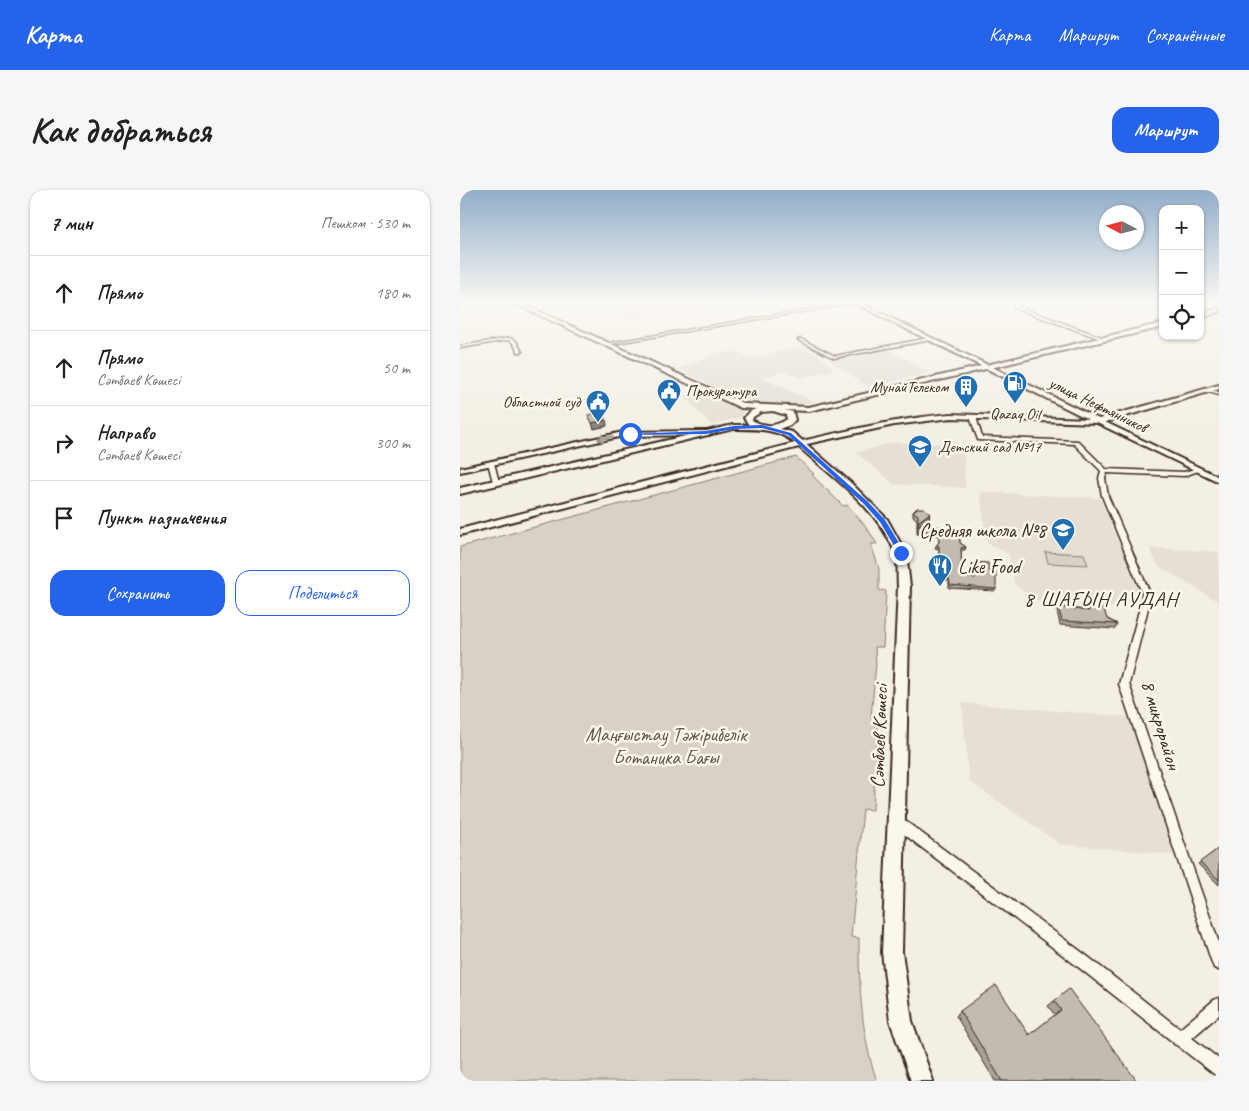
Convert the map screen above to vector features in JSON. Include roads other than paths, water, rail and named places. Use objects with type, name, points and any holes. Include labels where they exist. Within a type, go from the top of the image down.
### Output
[{"type":"main road","points":[[607,345],[744,406],[774,409],[809,409],[1082,345]]},
{"type":"main road","points":[[744,406],[750,416],[749,421],[762,427]]},
{"type":"main road","points":[[734,427],[744,422],[757,411],[774,409],[790,414],[790,434]]},
{"type":"main road","points":[[460,491],[706,432],[734,427],[783,425],[809,409]]},
{"type":"main road","name":"Сәтбаев Көшесі","points":[[762,427],[790,434],[848,485],[883,521],[901,553],[904,586],[892,952],[901,1021],[922,1081]]},
{"type":"main road","points":[[460,532],[801,444]]},
{"type":"street","points":[[460,347],[475,345]]},
{"type":"street","points":[[516,345],[520,351]]},
{"type":"street","points":[[809,345],[834,357],[900,345]]},
{"type":"street","name":"улица Нефтянников","points":[[941,345],[1219,480]]},
{"type":"street","points":[[801,444],[886,423],[928,417],[1099,421],[1219,386]]},
{"type":"street","points":[[1207,390],[1219,394]]},
{"type":"street","points":[[973,417],[980,440],[1076,442],[1104,471],[1184,474],[1198,470]]},
{"type":"street","points":[[460,470],[623,434],[706,432]]},
{"type":"street","points":[[491,463],[496,482]]},
{"type":"street","name":"8 микрорайон","points":[[1104,471],[1102,478],[1105,496],[1146,592],[1146,600],[1124,684],[1219,963]]},
{"type":"street","points":[[896,820],[1082,961],[1219,1069]]},
{"type":"street","points":[[1179,1039],[1219,1005]]},
{"type":"place","name":"Qazaq Oil","points":[[1015,404]]},
{"type":"place","name":"МунайТелеком","points":[[966,408]]},
{"type":"place","name":"Прокуратура","points":[[669,412]]},
{"type":"place","name":"Областной суд","points":[[598,423]]},
{"type":"place","name":"Детский сад №17","points":[[920,468]]},
{"type":"place","name":"Средняя школа №8","points":[[1063,551]]},
{"type":"place","name":"Like Food","points":[[940,587]]},
{"type":"district","name":"8 ШАҒЫН АУДАН","points":[[1101,599]]},
{"type":"park label","name":"Маңғыстау Тәжірибелік Ботаника Бағы","points":[[666,746]]}]
